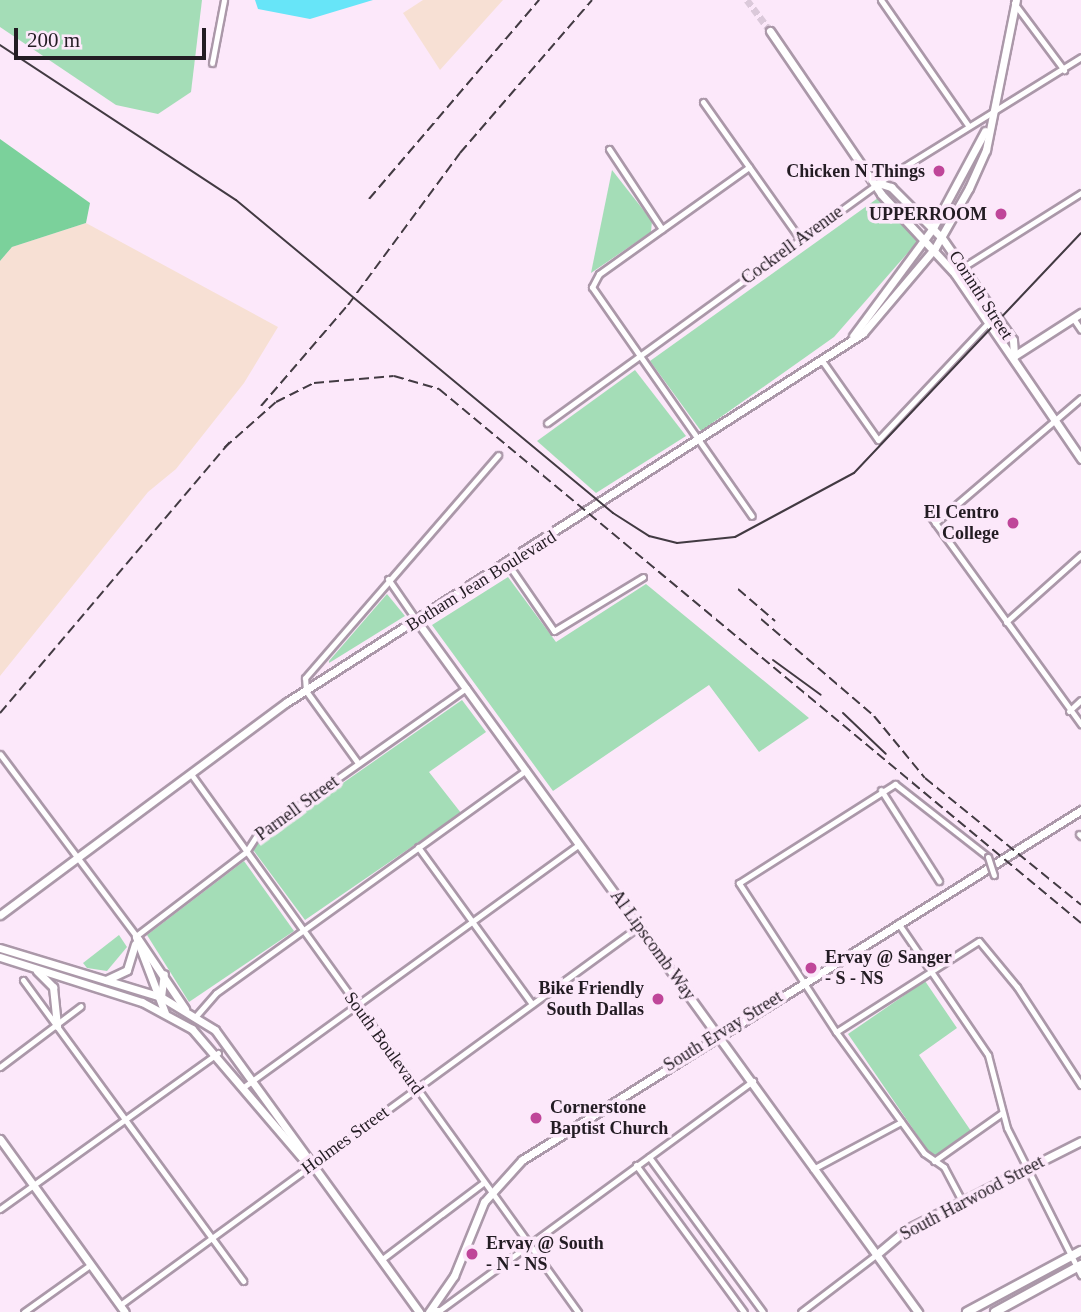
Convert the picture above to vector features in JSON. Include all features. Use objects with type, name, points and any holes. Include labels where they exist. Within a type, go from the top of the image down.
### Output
[{"type":"main road","name":"Botham Jean Boulevard","points":[[79,858],[306,691],[701,443],[823,362],[890,305],[942,238],[986,150],[986,131],[1014,1]]},
{"type":"main road","name":"Corinth Street","points":[[770,31],[878,183],[934,248],[1014,356],[1081,459]]},
{"type":"main road","name":"Botham Jean Boulevard","points":[[853,336],[933,228],[986,131]]},
{"type":"main road","name":"Corinth Street","points":[[878,183],[891,187],[933,228],[965,266],[1013,340],[1014,356]]},
{"type":"main road","points":[[1014,356],[1081,313]]},
{"type":"main road","name":"Al Lipscomb Way","points":[[418,621],[638,927],[719,1033],[813,1169],[918,1312]]},
{"type":"main road","name":"South Ervay Street","points":[[430,1311],[454,1276],[491,1191],[565,1129],[1081,810]]},
{"type":"main road","points":[[0,915],[79,858]]},
{"type":"main road","points":[[136,936],[164,970],[186,1010]]},
{"type":"main road","points":[[106,980],[132,964],[136,936]]},
{"type":"main road","points":[[136,936],[165,1013]]},
{"type":"main road","points":[[0,947],[161,997],[196,1016],[232,1047],[309,1166]]},
{"type":"main road","points":[[0,957],[142,1002],[165,1013],[218,1053],[309,1166],[419,1312]]},
{"type":"main road","points":[[31,967],[53,987],[57,1026]]},
{"type":"main road","points":[[161,997],[164,970]]},
{"type":"main road","points":[[142,1002],[161,997]]},
{"type":"main road","points":[[0,1139],[122,1308]]},
{"type":"main road","name":"South Harwood Street","points":[[877,1254],[907,1229],[1081,1141]]},
{"type":"main road","points":[[967,1312],[1081,1251]]},
{"type":"main road","points":[[995,1312],[1080,1269]]},
{"type":"street","points":[[212,63],[224,0]]},
{"type":"street","points":[[881,0],[968,125]]},
{"type":"street","points":[[1014,1],[1064,70]]},
{"type":"street","name":"Cockrell Avenue","points":[[547,423],[878,183],[1081,57]]},
{"type":"street","points":[[703,102],[800,239]]},
{"type":"street","points":[[609,149],[662,229]]},
{"type":"street","points":[[749,167],[599,274],[592,287],[752,516]]},
{"type":"street","points":[[965,266],[1081,193]]},
{"type":"street","points":[[1073,318],[1081,330]]},
{"type":"street","points":[[823,362],[878,440],[989,322]]},
{"type":"street","points":[[1081,398],[1052,417],[933,520],[1081,724]]},
{"type":"street","points":[[358,763],[306,691],[308,673],[498,455]]},
{"type":"street","points":[[1006,622],[1081,555]]},
{"type":"street","points":[[508,564],[554,631],[643,577]]},
{"type":"street","name":"Al Lipscomb Way","points":[[388,579],[418,621]]},
{"type":"street","name":"Parnell Street","points":[[136,936],[246,852],[257,835],[466,688]]},
{"type":"street","points":[[1069,711],[1081,700]]},
{"type":"street","points":[[0,754],[136,936]]},
{"type":"street","points":[[196,1016],[210,998],[526,770]]},
{"type":"street","name":"South Boulevard","points":[[191,774],[578,1312]]},
{"type":"street","points":[[962,1201],[835,1032],[739,883],[881,790],[902,784],[989,857],[994,876]]},
{"type":"street","points":[[881,790],[939,881]]},
{"type":"street","points":[[245,1086],[579,844]]},
{"type":"street","points":[[418,847],[532,1004]]},
{"type":"street","points":[[898,923],[988,1055],[1002,1113],[1080,1269]]},
{"type":"street","name":"Holmes Street","points":[[122,1308],[309,1166],[638,927]]},
{"type":"street","points":[[835,1032],[979,941],[1017,986],[1081,1086]]},
{"type":"street","points":[[23,980],[243,1281]]},
{"type":"street","points":[[0,1067],[81,1006]]},
{"type":"street","points":[[0,1209],[218,1053]]},
{"type":"street","points":[[430,1311],[440,1310],[753,1081]]},
{"type":"street","points":[[934,1161],[1002,1113]]},
{"type":"street","points":[[813,1169],[901,1122]]},
{"type":"street","points":[[649,1157],[763,1312]]},
{"type":"street","points":[[636,1166],[744,1312]]},
{"type":"street","points":[[380,1261],[484,1182]]},
{"type":"street","name":"South Harwood Street","points":[[801,1312],[877,1254]]},
{"type":"street","points":[[24,1312],[90,1265]]},
{"type":"shaded area","points":[[423,0],[503,0],[440,70],[403,13]]},
{"type":"shaded area","points":[[86,223],[278,327],[244,383],[176,469],[148,492],[0,676],[0,261],[12,247]]},
{"type":"green space","points":[[0,0],[202,0],[191,92],[158,114],[116,105],[0,27]]},
{"type":"green space","points":[[0,139],[90,203],[86,223],[12,247],[0,261]]},
{"type":"green space","points":[[612,170],[652,221],[651,232],[591,273]]},
{"type":"green space","points":[[878,198],[919,240],[834,337],[701,431],[650,361]]},
{"type":"green space","points":[[635,370],[686,436],[596,493],[537,441]]},
{"type":"green space","points":[[508,577],[556,642],[646,584],[809,718],[759,752],[709,685],[553,791],[432,625]]},
{"type":"green space","points":[[387,594],[405,616],[329,663],[329,661]]},
{"type":"green space","points":[[462,700],[486,732],[429,772],[461,813],[305,920],[251,847]]},
{"type":"green space","points":[[244,861],[294,931],[189,1002],[147,935]]},
{"type":"green space","points":[[119,935],[127,947],[107,971],[87,968],[83,963]]},
{"type":"green space","points":[[925,981],[957,1028],[919,1055],[971,1131],[933,1158],[848,1034]]},
{"type":"water","points":[[255,0],[373,0],[310,19],[258,9]]},
{"type":"tunnel","points":[[747,0],[770,31]]},
{"type":"tram line","points":[[0,45],[236,200],[613,513],[649,536],[677,543],[735,537],[854,473],[1081,233]]},
{"type":"tram line","points":[[773,660],[821,695]]},
{"type":"tram line","points":[[843,713],[886,754]]},
{"type":"railway","points":[[369,199],[539,0]]},
{"type":"railway","points":[[261,406],[348,305],[460,153],[592,0]]},
{"type":"railway","points":[[224,448],[276,402],[314,383],[394,376],[439,389],[1081,923]]},
{"type":"railway","points":[[0,713],[231,441]]},
{"type":"railway","points":[[738,589],[775,621]]},
{"type":"railway","points":[[761,619],[874,716],[925,778],[1081,905]]},
{"type":"place","name":"Chicken N Things","points":[[939,171]]},
{"type":"place","name":"UPPERROOM","points":[[1001,214]]},
{"type":"place","name":"El Centro College","points":[[1013,523]]},
{"type":"place","name":"Ervay @ Sanger - S - NS","points":[[811,968]]},
{"type":"place","name":"Bike Friendly South Dallas","points":[[658,999]]},
{"type":"place","name":"Cornerstone Baptist Church","points":[[536,1118]]},
{"type":"place","name":"Ervay @ South - N - NS","points":[[472,1254]]}]
